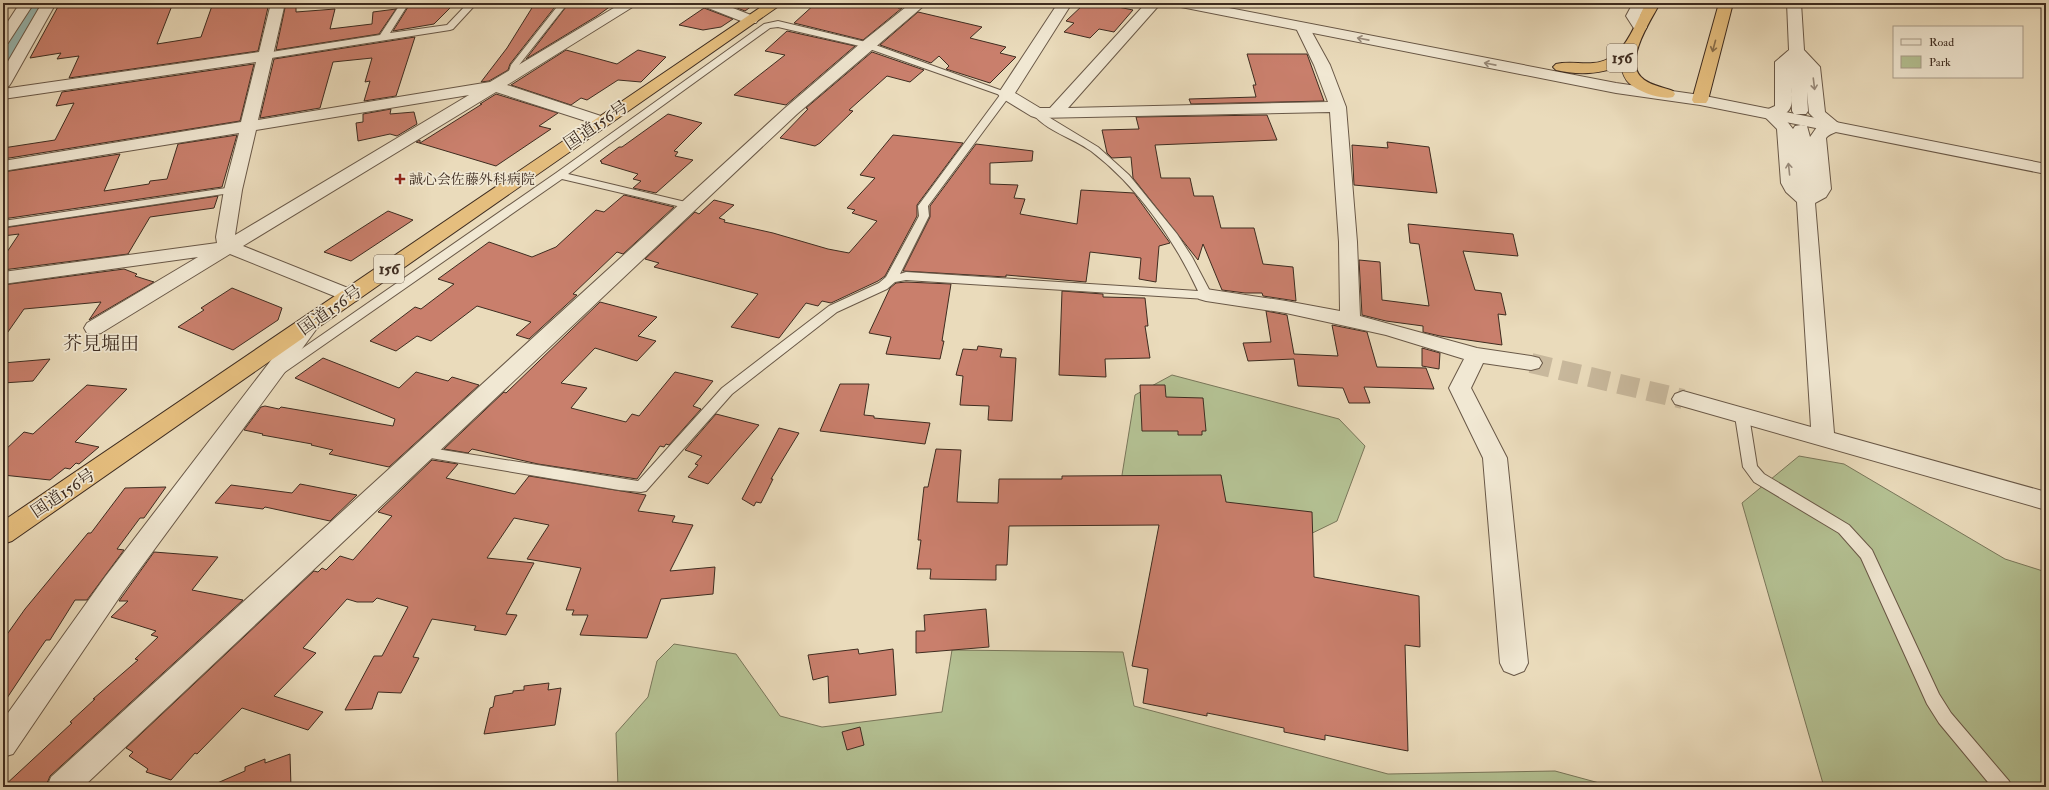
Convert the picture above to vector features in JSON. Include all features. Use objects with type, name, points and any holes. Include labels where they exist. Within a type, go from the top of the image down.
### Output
[{"type":"highway","name":"国道156号","points":[[3,534],[308,326],[601,121],[776,3]]},
{"type":"highway","name":"156","points":[[1561,67],[1590,68],[1619,61],[1629,50],[1653,3]]},
{"type":"highway","points":[[1700,100],[1726,6]]},
{"type":"highway","points":[[1629,50],[1628,69],[1632,77],[1640,84],[1667,94]]},
{"type":"street","points":[[3,40],[27,3]]},
{"type":"street","points":[[4,80],[49,3]]},
{"type":"street","points":[[228,247],[225,237],[233,190],[264,56],[278,3]]},
{"type":"street","points":[[94,328],[632,3]]},
{"type":"street","points":[[708,3],[751,20]]},
{"type":"street","points":[[62,787],[791,111],[867,45],[920,3]]},
{"type":"street","points":[[1065,3],[1006,94],[1037,113],[1338,108]]},
{"type":"street","points":[[1055,112],[1154,3]]},
{"type":"street","points":[[1181,3],[1616,88],[1667,94],[1700,100],[2046,169]]},
{"type":"street","points":[[1236,3],[1561,67],[1667,94]]},
{"type":"street","points":[[1640,3],[1633,16],[1640,26]]},
{"type":"street","points":[[1794,3],[1800,111]]},
{"type":"street","points":[[1303,28],[1322,65],[1338,108],[1348,242],[1350,320]]},
{"type":"street","points":[[1770,114],[1784,109],[1783,62],[1797,52]]},
{"type":"street","points":[[1797,52],[1812,67],[1817,112],[1823,119],[1835,128]]},
{"type":"street","points":[[3,94],[264,56]]},
{"type":"street","points":[[3,166],[494,86],[601,121]]},
{"type":"street","points":[[1770,114],[1779,121],[1785,129],[1790,183],[1792,188],[1806,201]]},
{"type":"street","points":[[1806,201],[1820,193],[1822,189],[1818,137],[1823,131],[1835,128]]},
{"type":"street","points":[[1801,130],[1823,439]]},
{"type":"street","points":[[3,278],[228,247],[351,296]]},
{"type":"street","points":[[1206,295],[1286,306],[1389,329],[1476,355],[1532,363]]},
{"type":"street","points":[[3,744],[32,700],[101,604],[308,326]]},
{"type":"street","points":[[1476,355],[1460,388],[1495,458],[1514,663]]},
{"type":"street","points":[[1683,399],[2046,501]]},
{"type":"lane","points":[[383,37],[405,3]]},
{"type":"lane","points":[[264,56],[450,27],[473,3]]},
{"type":"lane","points":[[513,74],[515,65],[564,3]]},
{"type":"lane","points":[[269,378],[560,175],[767,26],[778,24],[867,45],[1006,94],[923,206],[924,216],[891,279],[883,286],[833,309],[727,390],[641,487],[619,485],[424,452]]},
{"type":"lane","points":[[891,279],[906,276],[1206,295],[1198,274],[1154,210],[1122,174],[1094,148],[1046,122],[1037,113]]},
{"type":"lane","points":[[560,175],[690,206]]},
{"type":"lane","points":[[3,224],[233,190]]},
{"type":"lane","points":[[1742,416],[1750,468],[1759,478],[1844,529],[1867,554],[1933,699],[1945,718],[2004,787]]},
{"type":"green space","points":[[1172,375],[1339,419],[1365,446],[1337,521],[1296,541],[1145,499],[1122,475],[1135,395]]},
{"type":"green space","points":[[1799,456],[1844,464],[2005,559],[2046,572],[2046,787],[1824,787],[1742,503]]},
{"type":"green space","points":[[674,644],[736,654],[780,716],[822,727],[942,712],[952,650],[1123,652],[1134,706],[1388,774],[1555,771],[1614,787],[618,787],[616,733],[648,697],[657,661]]},
{"type":"building","points":[[60,3],[173,3],[157,44],[201,37],[213,3],[269,3],[258,51],[69,78],[79,56],[57,59],[61,53],[30,58]]},
{"type":"building","points":[[286,3],[296,3],[296,12],[335,9],[330,29],[372,24],[373,12],[396,9],[379,34],[276,50]]},
{"type":"building","points":[[455,3],[434,24],[393,31],[408,7],[413,4]]},
{"type":"building","points":[[535,3],[558,3],[510,64],[508,70],[489,81],[481,82],[507,48]]},
{"type":"building","points":[[569,3],[615,3],[597,16],[526,59]]},
{"type":"building","points":[[724,3],[756,3],[745,11]]},
{"type":"building","points":[[816,3],[827,5],[829,3],[905,3],[898,8],[902,8],[863,40],[794,23]]},
{"type":"building","points":[[1084,4],[1100,7],[1103,4],[1133,10],[1114,32],[1099,29],[1090,38],[1064,32],[1074,23],[1066,21]]},
{"type":"building","points":[[704,8],[733,19],[721,27],[703,30],[679,25]]},
{"type":"building","points":[[918,12],[982,27],[970,38],[1006,47],[1000,53],[1016,57],[990,83],[946,69],[949,66],[939,56],[931,63],[880,45]]},
{"type":"building","points":[[787,31],[855,46],[786,105],[734,95],[785,55],[765,51]]},
{"type":"building","points":[[415,37],[396,96],[364,101],[370,81],[365,82],[372,58],[333,62],[320,108],[260,118],[274,59]]},
{"type":"building","points":[[566,50],[617,64],[638,50],[666,57],[641,82],[618,80],[587,100],[581,98],[571,105],[511,85]]},
{"type":"building","points":[[872,52],[924,70],[910,82],[887,76],[849,110],[853,111],[815,146],[780,138],[808,109],[806,108]]},
{"type":"building","points":[[1247,54],[1307,54],[1324,101],[1191,104],[1189,99],[1256,97],[1253,85],[1256,85]]},
{"type":"building","points":[[254,64],[240,121],[3,159],[3,148],[55,140],[74,103],[56,106],[62,92]]},
{"type":"building","points":[[496,94],[558,113],[539,126],[551,129],[496,166],[416,142],[420,140],[420,143]]},
{"type":"building","points":[[391,109],[390,114],[414,112],[417,124],[397,136],[390,134],[358,141],[356,123],[363,122],[363,114]]},
{"type":"building","points":[[668,114],[702,123],[674,151],[678,152],[675,156],[693,160],[656,193],[633,188],[641,181],[633,179],[638,174],[601,163],[602,162],[600,161],[619,147],[622,147]]},
{"type":"building","points":[[1267,115],[1277,140],[1155,145],[1161,178],[1190,178],[1194,196],[1213,196],[1221,228],[1254,228],[1263,264],[1293,267],[1296,301],[1263,296],[1262,293],[1245,293],[1222,290],[1203,244],[1198,260],[1133,178],[1131,157],[1112,158],[1107,153],[1102,130],[1139,129],[1136,117]]},
{"type":"building","points":[[237,135],[222,187],[3,219],[3,172],[120,154],[104,191],[149,184],[150,181],[167,179],[178,144]]},
{"type":"building","points":[[893,135],[963,143],[917,205],[917,216],[885,276],[878,281],[831,303],[822,301],[818,306],[806,303],[779,338],[731,327],[758,294],[654,267],[659,263],[645,259],[695,212],[699,214],[714,200],[734,205],[719,218],[725,220],[724,222],[849,253],[877,221],[852,213],[855,210],[847,208],[875,178],[860,175]]},
{"type":"building","points":[[1387,142],[1429,147],[1437,193],[1354,185],[1352,145],[1388,148]]},
{"type":"building","points":[[976,144],[1033,151],[1032,161],[990,163],[990,184],[1018,185],[1014,198],[1025,199],[1020,214],[1077,224],[1081,190],[1134,193],[1170,243],[1159,246],[1156,282],[1139,279],[1141,258],[1090,252],[1086,282],[1006,275],[1006,277],[903,271],[930,217],[930,206]]},
{"type":"building","points":[[624,195],[674,207],[623,254],[617,252],[573,294],[577,295],[529,339],[516,335],[531,322],[477,306],[431,341],[417,336],[396,351],[370,341],[415,307],[421,309],[454,284],[438,279],[489,242],[532,257],[556,247],[596,210],[604,212]]},
{"type":"building","points":[[218,196],[214,208],[150,217],[128,254],[3,270],[3,258],[19,234],[3,236],[3,228]]},
{"type":"building","points":[[388,211],[413,220],[351,261],[324,252]]},
{"type":"building","points":[[1408,224],[1513,234],[1518,256],[1463,251],[1475,290],[1501,293],[1506,315],[1498,314],[1502,345],[1440,336],[1423,332],[1423,326],[1386,321],[1362,315],[1359,260],[1380,262],[1382,300],[1429,306],[1419,244],[1410,243]]},
{"type":"building","points":[[124,269],[137,274],[135,276],[154,282],[89,320],[101,302],[24,309],[3,339],[3,285]]},
{"type":"building","points":[[896,283],[951,284],[942,341],[944,341],[940,359],[886,354],[891,337],[869,333],[890,288]]},
{"type":"building","points":[[232,288],[282,308],[278,320],[233,350],[178,327],[204,310],[201,308]]},
{"type":"building","points":[[1062,291],[1103,294],[1103,297],[1145,298],[1148,326],[1145,326],[1150,358],[1105,359],[1106,377],[1059,375]]},
{"type":"building","points":[[600,302],[657,317],[638,336],[656,341],[637,361],[595,348],[561,383],[587,388],[571,408],[626,422],[632,414],[639,416],[675,372],[713,381],[693,406],[701,409],[669,445],[666,444],[664,447],[660,446],[637,479],[538,464],[472,449],[468,453],[444,449],[504,392],[506,393]]},
{"type":"building","points":[[1266,311],[1287,315],[1294,354],[1338,356],[1332,325],[1367,332],[1377,367],[1426,368],[1434,389],[1364,387],[1370,403],[1349,403],[1343,388],[1298,386],[1294,359],[1248,361],[1243,343],[1271,342]]},
{"type":"building","points":[[978,346],[1002,349],[1000,357],[1016,358],[1012,421],[988,420],[989,406],[960,405],[963,376],[956,375],[963,349],[977,350]]},
{"type":"building","points":[[1422,348],[1440,353],[1439,369],[1422,366]]},
{"type":"building","points":[[323,358],[399,388],[416,372],[448,381],[452,377],[479,385],[389,467],[329,454],[333,450],[311,445],[312,444],[262,435],[263,434],[244,430],[261,407],[265,406],[279,409],[281,407],[393,426],[395,419],[295,378]]},
{"type":"building","points":[[50,359],[33,381],[3,383],[3,363]]},
{"type":"building","points":[[840,384],[869,384],[864,415],[874,416],[874,418],[930,423],[925,444],[820,431]]},
{"type":"building","points":[[87,385],[127,389],[75,442],[99,447],[79,464],[76,463],[70,469],[65,468],[50,480],[3,475],[3,452],[24,432],[33,434]]},
{"type":"building","points":[[1140,385],[1165,385],[1166,397],[1203,398],[1206,431],[1202,431],[1202,435],[1178,435],[1178,431],[1142,431]]},
{"type":"building","points":[[716,414],[759,425],[708,484],[688,477],[698,465],[695,464],[702,456],[685,450]]},
{"type":"building","points":[[779,428],[799,433],[771,479],[773,479],[761,503],[756,502],[754,506],[742,499]]},
{"type":"building","points":[[936,449],[961,450],[957,502],[998,503],[999,479],[1062,479],[1062,476],[1221,475],[1226,502],[1312,512],[1314,577],[1419,596],[1420,647],[1405,645],[1408,751],[1325,735],[1325,740],[1284,732],[1284,728],[1207,713],[1207,716],[1143,703],[1148,669],[1132,666],[1159,525],[1009,526],[1007,565],[996,565],[996,580],[930,579],[931,569],[917,569],[921,540],[918,540],[924,487],[928,487]]},
{"type":"building","points":[[432,460],[458,464],[446,478],[515,494],[529,476],[646,495],[638,511],[675,516],[672,522],[693,525],[670,571],[715,567],[713,594],[661,599],[647,638],[580,635],[588,615],[572,615],[574,610],[566,610],[581,568],[527,559],[549,525],[514,518],[487,558],[534,563],[506,614],[517,615],[506,635],[474,630],[476,626],[432,619],[413,657],[419,658],[401,693],[378,692],[372,709],[345,710],[374,656],[382,656],[408,607],[377,598],[373,602],[357,602],[347,599],[303,648],[316,653],[274,696],[323,712],[308,730],[242,708],[197,754],[195,753],[171,780],[146,772],[148,769],[129,756],[133,752],[126,748],[314,571],[318,572],[322,568],[326,570],[340,556],[353,560],[392,516],[378,512]]},
{"type":"building","points":[[300,484],[357,495],[330,521],[265,507],[263,509],[215,503],[231,485],[292,493]]},
{"type":"building","points":[[166,487],[144,518],[140,518],[117,549],[124,550],[87,600],[75,600],[50,640],[46,640],[3,704],[3,640],[25,609],[88,533],[91,533],[125,488]]},
{"type":"building","points":[[154,552],[218,557],[192,590],[243,600],[50,776],[48,781],[42,787],[3,787],[72,723],[70,722],[95,699],[93,699],[138,660],[135,659],[158,637],[151,635],[156,631],[111,617],[128,601],[119,601]]},
{"type":"building","points":[[986,609],[989,647],[916,653],[916,631],[925,631],[924,615]]},
{"type":"building","points":[[858,649],[859,654],[893,649],[896,695],[829,703],[828,676],[813,680],[808,655]]},
{"type":"building","points":[[549,683],[548,690],[561,688],[555,725],[484,734],[490,708],[493,707],[495,696],[513,693],[513,691],[524,690],[524,686]]},
{"type":"building","points":[[860,727],[864,745],[847,750],[842,732]]},
{"type":"building","points":[[290,754],[291,787],[208,787],[245,771],[245,767],[265,759],[265,763]]},
{"type":"waterway","points":[[3,65],[41,3]]},
{"type":"tunnel","points":[[1531,363],[1683,399]]},
{"type":"place","name":"誠心会佐藤外科病院","points":[[400,179]]},
{"type":"district","name":"芥見堀田","points":[[101,344]]}]
